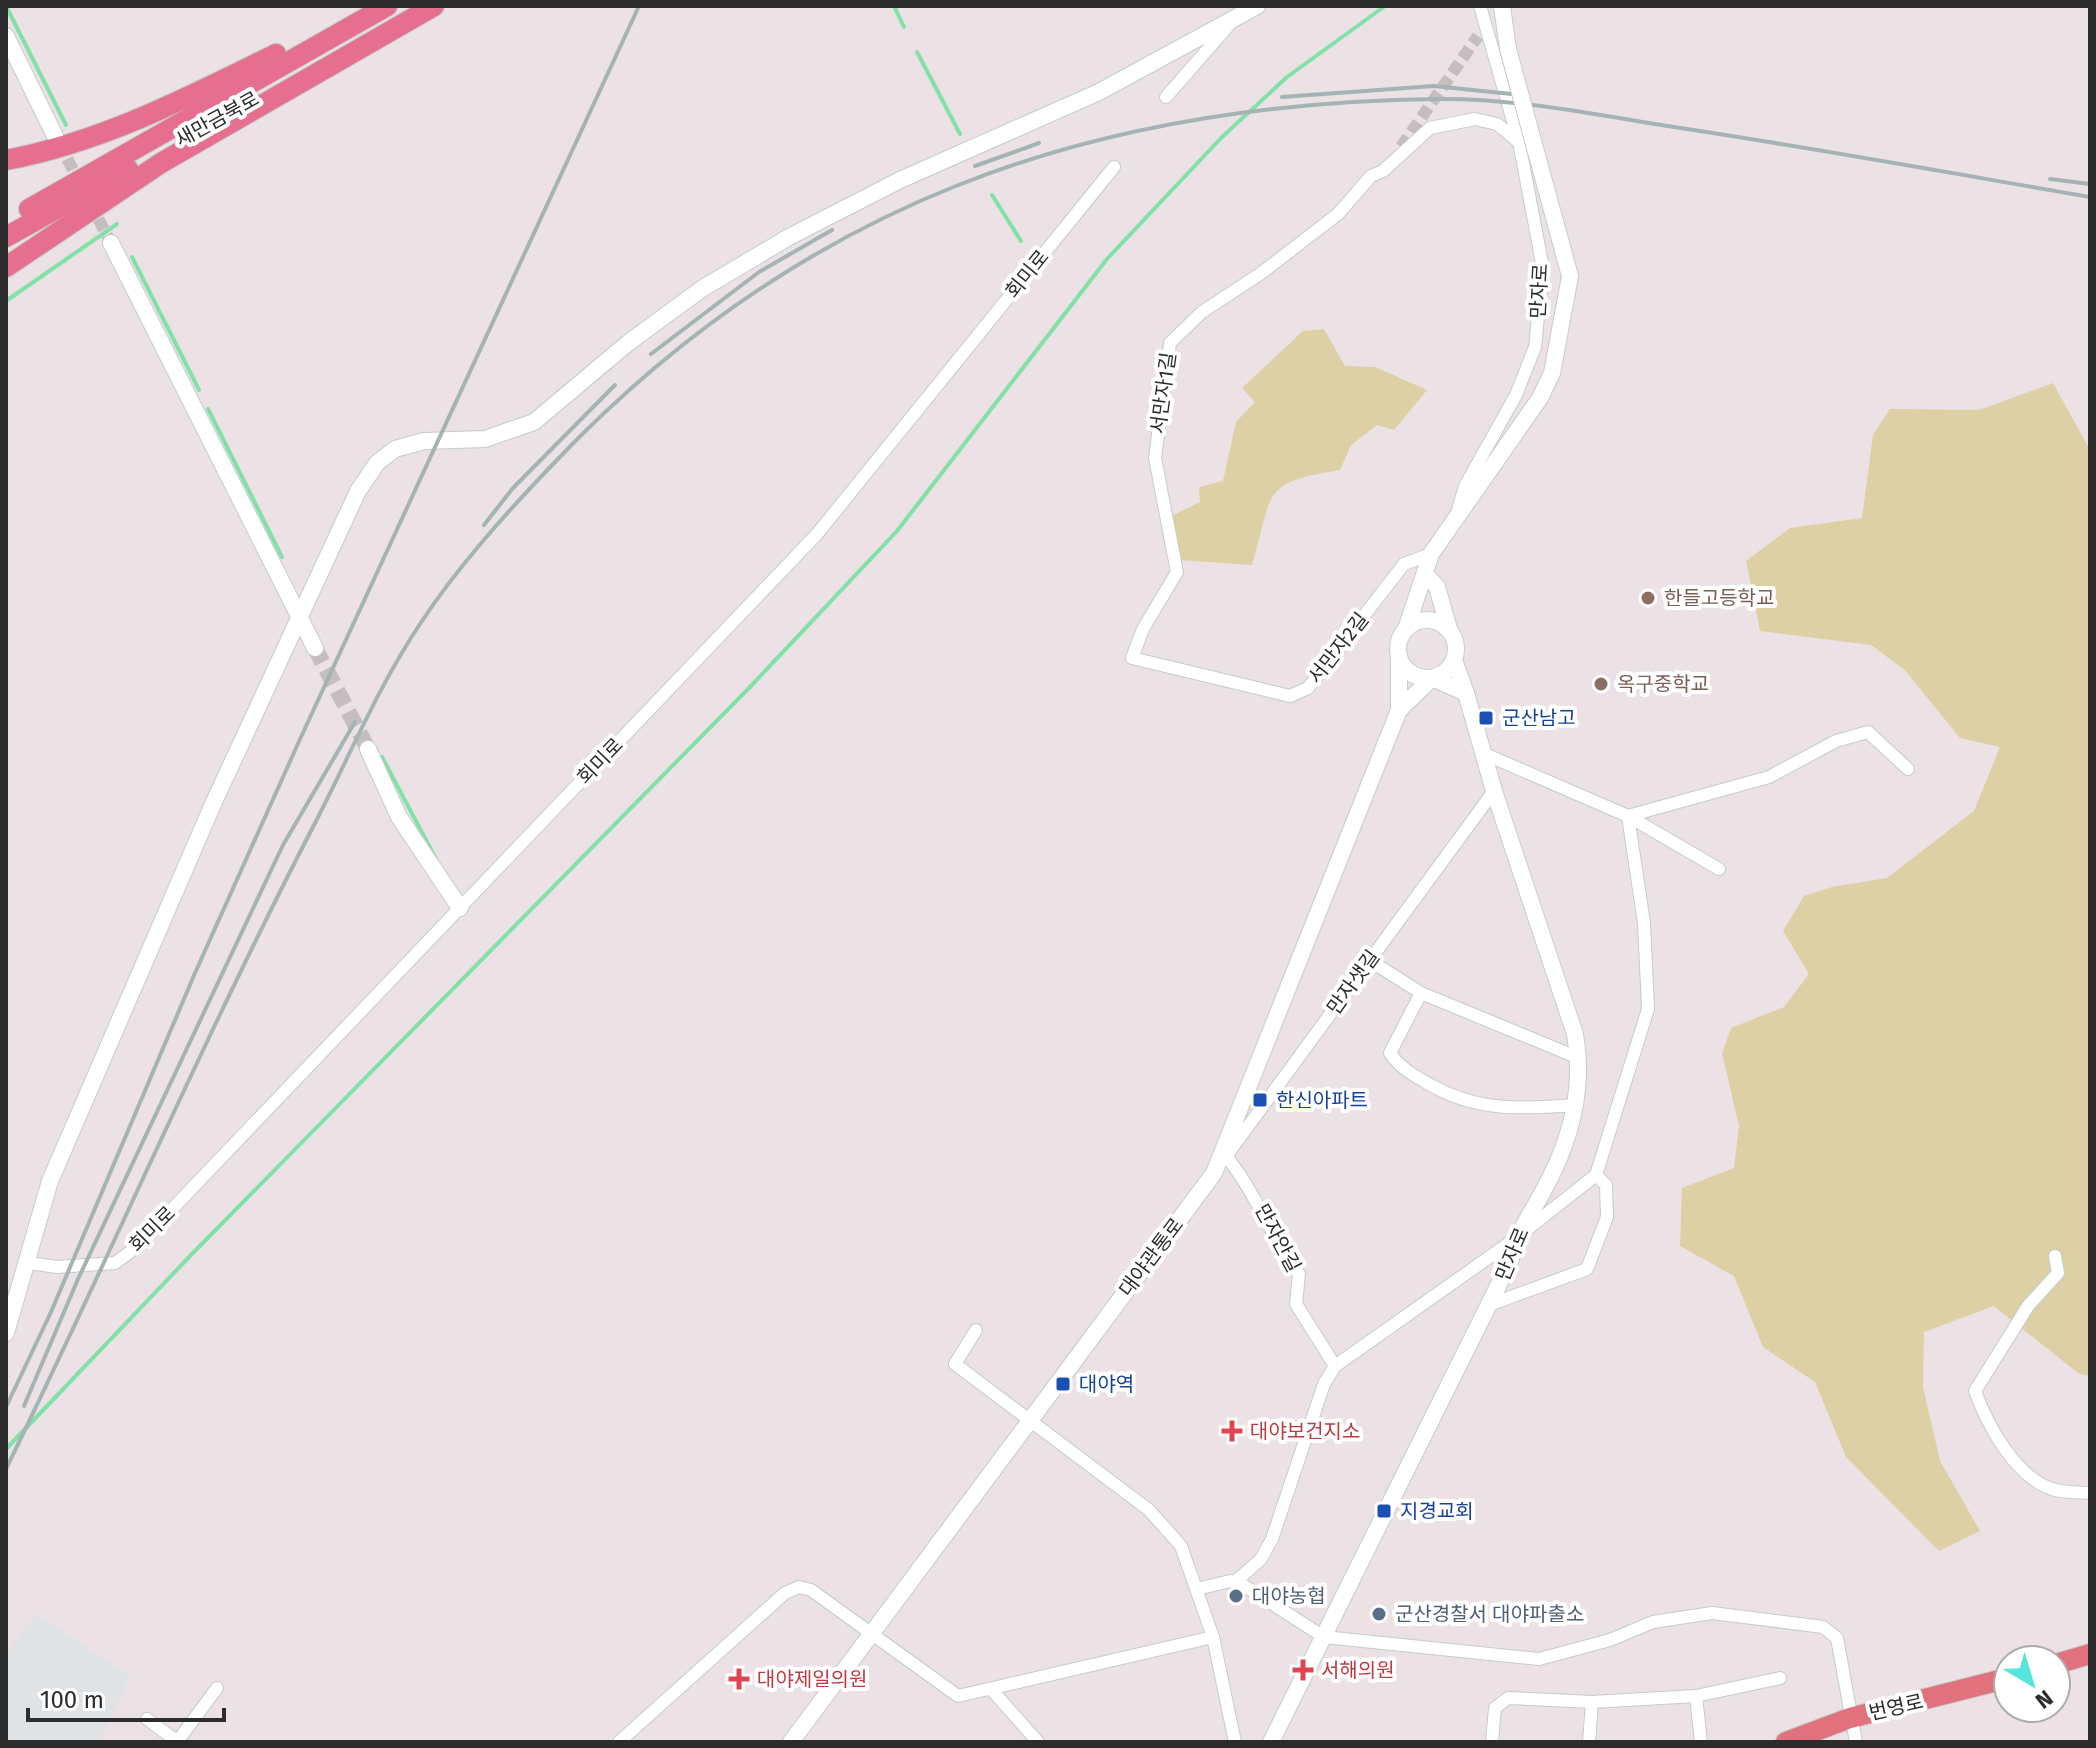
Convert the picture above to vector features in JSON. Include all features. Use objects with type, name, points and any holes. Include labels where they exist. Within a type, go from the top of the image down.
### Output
[{"type":"highway","points":[[6,160],[93,137],[154,114],[373,6]]},
{"type":"highway","name":"새만금북로","points":[[6,222],[387,6]]},
{"type":"highway","points":[[6,267],[161,163],[433,6]]},
{"type":"highway","name":"새만금북로","points":[[6,237],[241,106],[433,6]]},
{"type":"main road","name":"번영로","points":[[1786,1742],[1850,1718],[1992,1682]]},
{"type":"street","points":[[6,1333],[29,1263],[50,1181],[213,804],[358,491],[377,463],[395,449],[424,441],[485,439],[534,422],[628,343],[703,288],[789,237],[900,180],[1099,92],[1257,6]]},
{"type":"street","name":"만자로","points":[[1455,517],[1465,486],[1516,395],[1535,347],[1543,268],[1519,142],[1480,6]]},
{"type":"street","name":"만자로","points":[[1406,629],[1431,554],[1540,398],[1552,373],[1570,276],[1508,49],[1502,6]]},
{"type":"street","points":[[1166,97],[1236,16]]},
{"type":"street","points":[[1478,36],[1484,20]]},
{"type":"street","points":[[6,36],[55,136]]},
{"type":"street","name":"서만자1길","points":[[1132,658],[1143,629],[1177,572],[1155,458],[1170,343],[1202,312],[1260,274],[1338,214],[1371,176],[1383,171],[1430,128],[1475,119],[1497,124],[1519,142]]},
{"type":"street","name":"서만자1길","points":[[1383,171],[1401,147]]},
{"type":"street","name":"회미로","points":[[29,1263],[57,1267],[115,1263],[134,1249],[817,534],[1114,167]]},
{"type":"street","points":[[111,243],[315,648]]},
{"type":"street","name":"서만자2길","points":[[1132,658],[1290,696],[1308,688],[1404,564],[1431,554]]},
{"type":"street","points":[[1399,710],[1432,678],[1446,672],[1454,660],[1457,647],[1437,587],[1426,575]]},
{"type":"street","points":[[1399,710],[1400,637],[1406,629],[1423,620],[1433,620],[1449,629]]},
{"type":"street","points":[[1399,656],[1409,673],[1432,678],[1466,693]]},
{"type":"street","name":"만자로","points":[[1271,1742],[1510,1262],[1515,1239],[1543,1193],[1576,1105],[1579,1058],[1575,1034],[1454,660]]},
{"type":"street","name":"대야관통로","points":[[791,1742],[1214,1173],[1399,710]]},
{"type":"street","points":[[1628,816],[1769,777],[1836,741],[1868,732],[1908,769]]},
{"type":"street","points":[[368,749],[399,817],[460,908]]},
{"type":"street","points":[[1487,755],[1628,816],[1719,869]]},
{"type":"street","name":"만자샛길","points":[[1214,1173],[1494,791]]},
{"type":"street","points":[[1197,1589],[1235,1582],[1261,1559],[1272,1539],[1324,1384],[1335,1366],[1515,1239],[1596,1175],[1611,1135],[1615,1107],[1636,1057],[1648,1009],[1644,923],[1628,816]]},
{"type":"street","points":[[1369,960],[1421,993],[1579,1058]]},
{"type":"street","points":[[1421,993],[1390,1053],[1399,1067],[1449,1095],[1481,1106],[1513,1110],[1576,1105]]},
{"type":"street","name":"만자안길","points":[[1226,1156],[1255,1196],[1283,1252],[1299,1274],[1296,1304],[1335,1366]]},
{"type":"street","points":[[1489,1305],[1587,1269],[1607,1217],[1606,1185],[1596,1175]]},
{"type":"street","points":[[2055,1256],[2058,1273],[2028,1306],[1975,1391],[1985,1417],[2025,1473],[2051,1489],[2090,1493]]},
{"type":"street","points":[[976,1330],[955,1364],[1028,1422],[1149,1510],[1181,1546],[1213,1637],[1235,1742]]},
{"type":"street","points":[[1235,1582],[1324,1637],[1539,1659],[1610,1640],[1653,1622],[1712,1613],[1823,1627],[1837,1638],[1856,1742]]},
{"type":"street","points":[[619,1742],[785,1593],[799,1587],[811,1590],[958,1696],[1213,1637]]},
{"type":"street","points":[[1492,1742],[1495,1708],[1508,1698],[1592,1702],[1696,1696],[1780,1678]]},
{"type":"street","points":[[147,1719],[178,1742],[217,1688]]},
{"type":"street","points":[[991,1689],[1038,1742]]},
{"type":"street","points":[[1696,1696],[1701,1742]]},
{"type":"street","points":[[1589,1742],[1592,1702]]},
{"type":"shaded area","points":[[1324,329],[1345,366],[1375,367],[1427,390],[1394,430],[1377,425],[1351,445],[1340,470],[1295,480],[1274,495],[1252,565],[1179,560],[1173,515],[1200,502],[1199,487],[1223,481],[1236,422],[1255,402],[1242,388],[1303,331]]},
{"type":"shaded area","points":[[2053,383],[2090,450],[2090,1376],[2078,1373],[1994,1306],[1924,1332],[1923,1387],[1940,1461],[1980,1531],[1939,1551],[1846,1457],[1815,1382],[1763,1347],[1734,1276],[1680,1246],[1682,1188],[1734,1168],[1739,1126],[1722,1053],[1731,1028],[1784,1007],[1809,974],[1783,931],[1804,896],[1832,887],[1887,878],[1974,811],[2000,747],[1960,738],[1905,670],[1871,645],[1760,631],[1746,561],[1790,528],[1862,518],[1873,435],[1890,409],[1979,410]]},
{"type":"shaded area","points":[[36,1613],[130,1676],[99,1742],[6,1742],[6,1656]]},
{"type":"waterway","points":[[6,6],[66,125]]},
{"type":"waterway","points":[[894,6],[904,27]]},
{"type":"waterway","points":[[6,1449],[191,1255],[750,687],[897,531],[1107,259],[1221,138],[1287,77],[1385,6]]},
{"type":"waterway","points":[[917,52],[960,134]]},
{"type":"waterway","points":[[992,195],[1021,241]]},
{"type":"waterway","points":[[6,301],[117,224]]},
{"type":"waterway","points":[[132,257],[199,390]]},
{"type":"waterway","points":[[208,409],[282,557]]},
{"type":"waterway","points":[[382,757],[436,859]]},
{"type":"tunnel","points":[[1401,147],[1478,36]]},
{"type":"tunnel","points":[[59,143],[82,187]]},
{"type":"tunnel","points":[[90,203],[111,243]]},
{"type":"tunnel","points":[[315,648],[368,749]]},
{"type":"railway","points":[[6,1407],[51,1312],[195,973],[301,737],[639,6]]},
{"type":"railway","points":[[1282,97],[1434,86],[1521,95]]},
{"type":"railway","points":[[6,1469],[235,983],[405,647],[467,560],[555,462],[649,373],[746,298],[849,236],[956,186],[1068,148],[1185,121],[1308,105],[1437,99],[1526,104],[1778,143],[2090,197]]},
{"type":"railway","points":[[975,166],[1039,143]]},
{"type":"railway","points":[[2050,179],[2090,184]]},
{"type":"railway","points":[[651,354],[759,272],[832,230]]},
{"type":"railway","points":[[484,525],[513,488],[615,385]]},
{"type":"railway","points":[[24,1406],[78,1279],[283,845],[355,722]]},
{"type":"place","name":"한들고등학교","points":[[1648,598]]},
{"type":"place","name":"옥구중학교","points":[[1601,684]]},
{"type":"place","name":"군산남고","points":[[1486,718]]},
{"type":"place","name":"한신아파트","points":[[1260,1100]]},
{"type":"place","name":"대야역","points":[[1063,1384]]},
{"type":"place","name":"대야보건지소","points":[[1232,1431]]},
{"type":"place","name":"지경교회","points":[[1384,1511]]},
{"type":"place","name":"대야농협","points":[[1236,1596]]},
{"type":"place","name":"군산경찰서 대야파출소","points":[[1379,1614]]},
{"type":"place","name":"서해의원","points":[[1303,1670]]},
{"type":"place","name":"대야제일의원","points":[[739,1679]]}]
